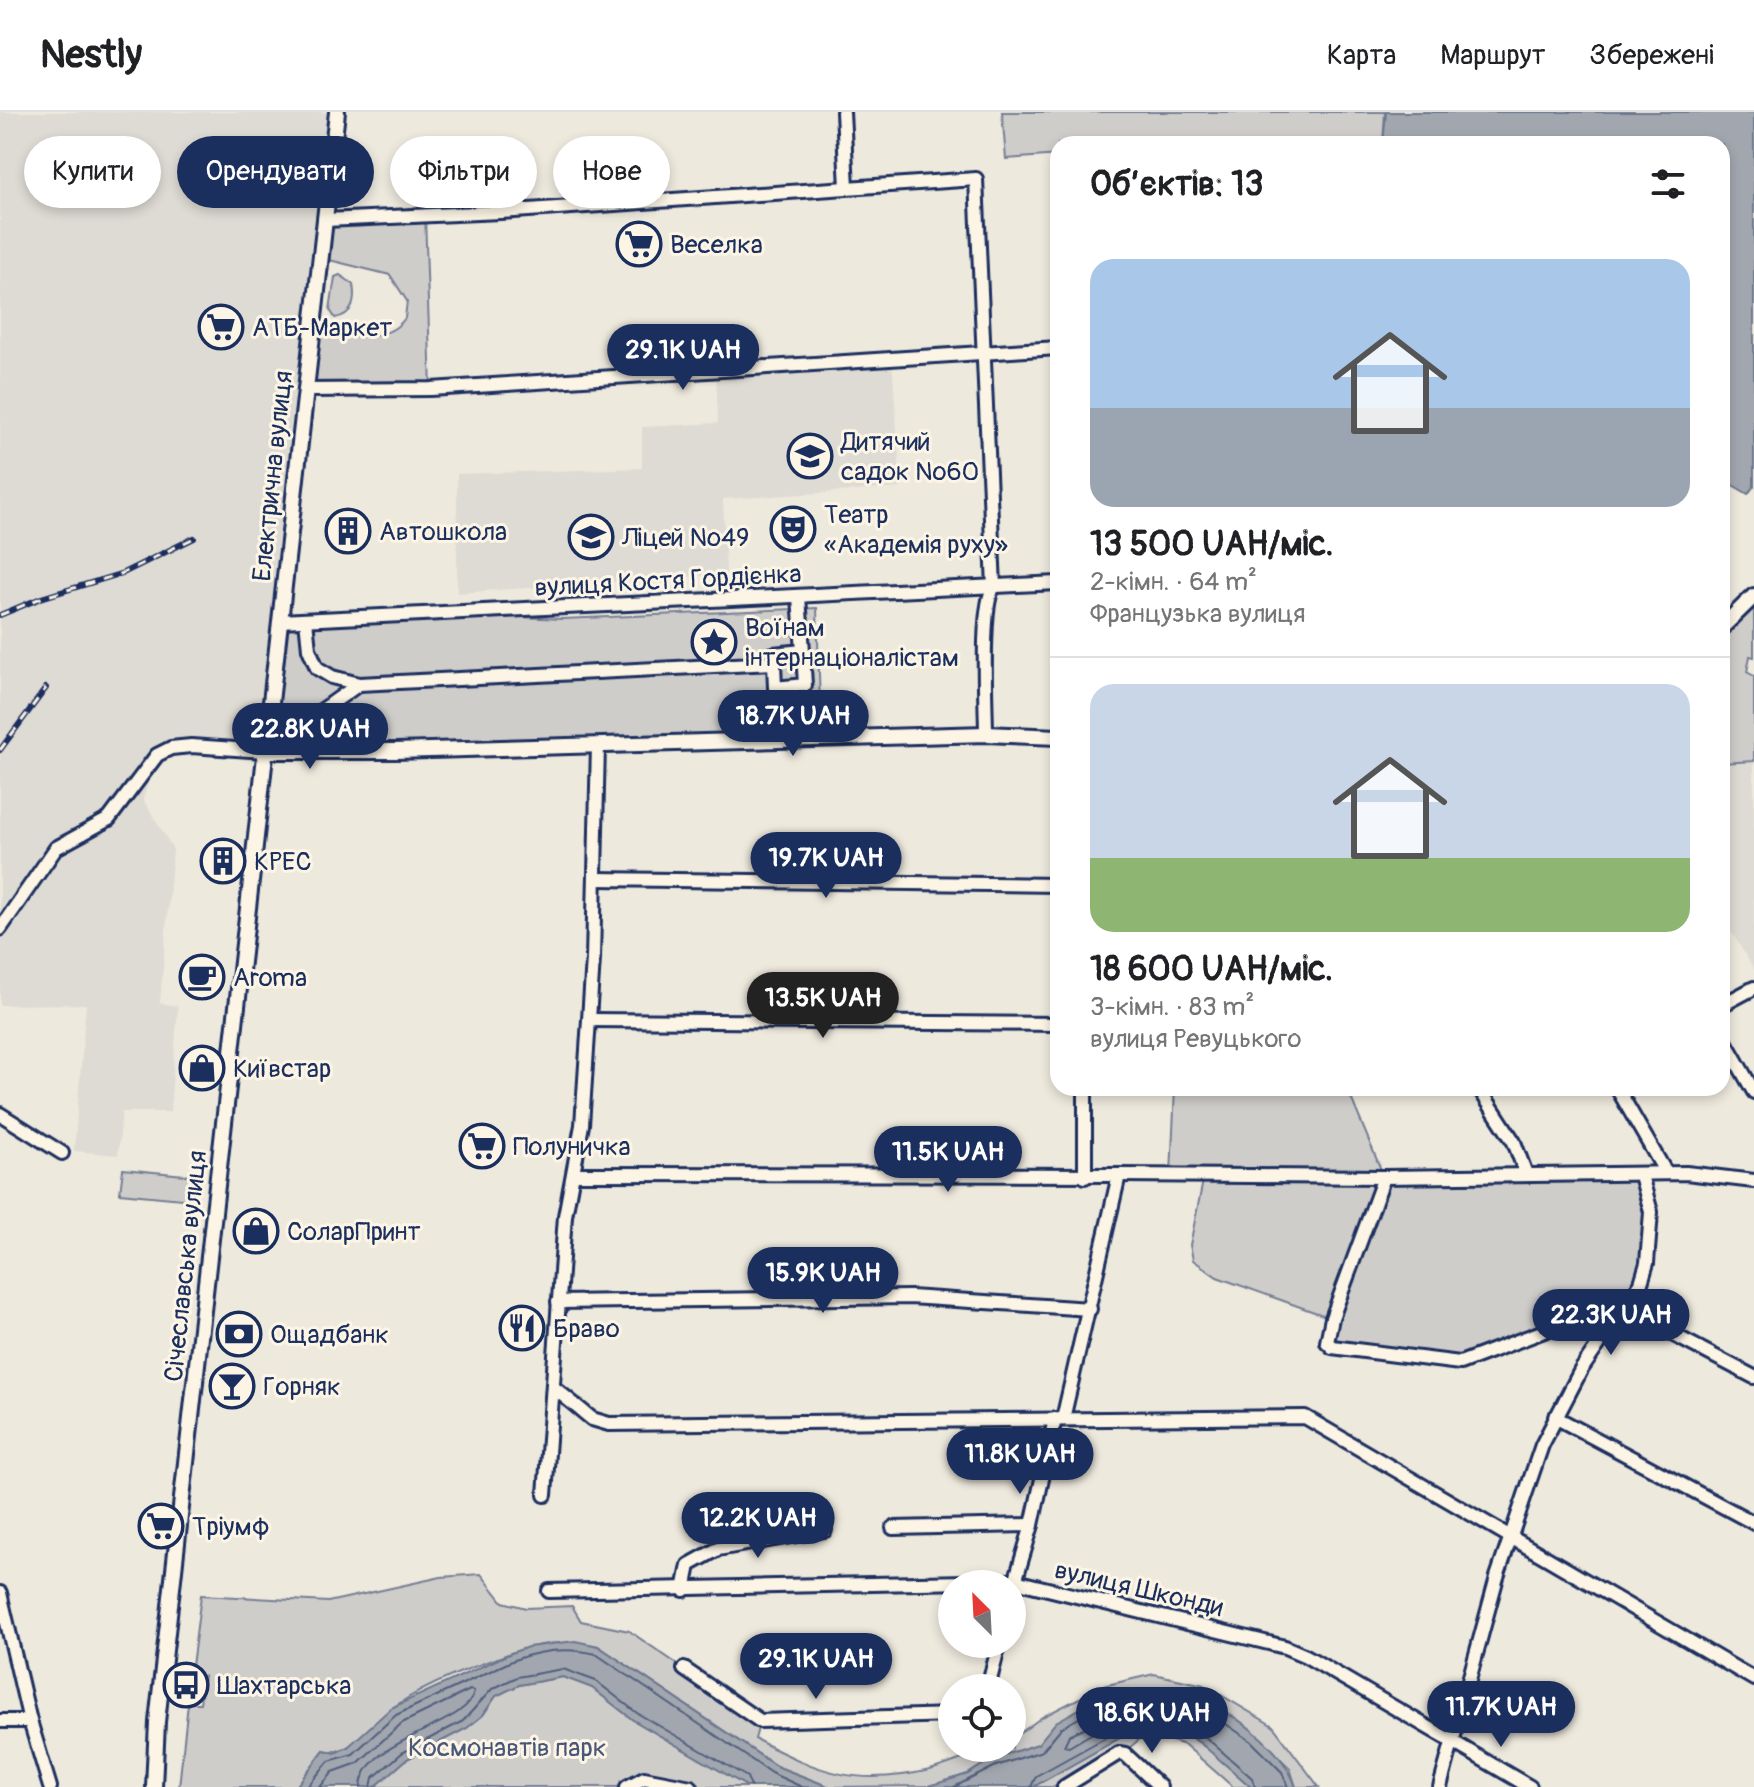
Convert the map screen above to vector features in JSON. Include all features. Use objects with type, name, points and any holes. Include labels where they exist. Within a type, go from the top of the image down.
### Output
[{"type":"main road","name":"Електрична вулиця","points":[[266,751],[337,112]]},
{"type":"main road","points":[[1730,619],[1754,596]]},
{"type":"main road","points":[[266,751],[384,752],[986,734],[1050,737]]},
{"type":"main road","name":"Січеславська вулиця","points":[[154,1787],[157,1722],[266,751]]},
{"type":"street","points":[[843,112],[847,187]]},
{"type":"street","points":[[325,220],[976,179],[994,587],[990,592],[987,613],[986,734]]},
{"type":"street","points":[[305,390],[431,389],[1050,349]]},
{"type":"street","name":"вулиця Костя Гордієнка","points":[[280,621],[1050,584]]},
{"type":"street","points":[[799,597],[803,651],[805,685],[775,688],[773,654],[803,651]]},
{"type":"street","points":[[306,620],[309,649],[317,668],[332,677],[359,684],[774,663]]},
{"type":"street","points":[[294,730],[359,684]]},
{"type":"street","points":[[545,1495],[565,1216],[582,1125],[595,879],[598,745]]},
{"type":"street","points":[[0,929],[56,848],[109,819],[157,755],[171,748],[191,746],[266,751]]},
{"type":"street","points":[[595,879],[1050,885]]},
{"type":"street","points":[[1730,1001],[1754,988]]},
{"type":"street","points":[[589,1020],[1050,1024]]},
{"type":"street","points":[[1730,1050],[1754,1092]]},
{"type":"street","points":[[1085,1096],[1085,1177]]},
{"type":"street","points":[[1484,1096],[1514,1142],[1526,1174]]},
{"type":"street","points":[[1622,1096],[1666,1173]]},
{"type":"street","points":[[0,1114],[62,1153]]},
{"type":"street","points":[[574,1174],[1384,1177],[1666,1173],[1754,1181]]},
{"type":"street","points":[[1018,1570],[1090,1309],[1119,1175]]},
{"type":"street","points":[[1440,1787],[1509,1536],[1555,1417],[1612,1322],[1641,1283],[1647,1263],[1651,1212],[1641,1175]]},
{"type":"street","points":[[1384,1177],[1332,1318],[1327,1342],[1332,1347],[1460,1363],[1586,1315],[1612,1322]]},
{"type":"street","points":[[558,1302],[910,1297],[1090,1309]]},
{"type":"street","points":[[1626,1304],[1653,1324],[1754,1377]]},
{"type":"street","points":[[553,1387],[592,1419],[609,1424],[1305,1417],[1754,1679]]},
{"type":"street","points":[[1555,1417],[1754,1523]]},
{"type":"street","points":[[893,1528],[1032,1525]]},
{"type":"street","points":[[684,1590],[689,1565],[707,1553],[825,1530]]},
{"type":"street","name":"вулиця Шконди","points":[[549,1591],[938,1587]]},
{"type":"street","name":"вулиця Шконди","points":[[1026,1589],[1285,1647],[1530,1787]]},
{"type":"street","points":[[0,1593],[5,1638],[50,1787]]},
{"type":"street","points":[[684,1669],[760,1721],[938,1715]]},
{"type":"street","points":[[0,1721],[30,1721]]},
{"type":"street","points":[[1064,1787],[1123,1753],[1160,1787]]},
{"type":"street","points":[[627,1787],[644,1778],[691,1787]]},
{"type":"shaded area","points":[[0,112],[337,112],[334,136],[177,136],[177,208],[326,208],[266,751],[191,746],[157,756],[143,799],[173,849],[160,1003],[178,1006],[170,1112],[122,1112],[118,1155],[74,1151],[86,1004],[0,1005]]},
{"type":"shaded area","points":[[892,360],[901,488],[723,499],[726,574],[457,593],[457,474],[642,468],[642,427],[718,423],[716,373]]},
{"type":"shaded area","points":[[1754,761],[1754,969],[1730,930],[1730,762]]},
{"type":"green space","points":[[1002,112],[1385,112],[1384,136],[1050,136],[1050,156],[1006,159]]},
{"type":"green space","points":[[425,215],[431,389],[305,390],[312,333],[362,336],[387,332],[405,318],[407,301],[390,275],[321,258],[325,220]]},
{"type":"green space","points":[[340,275],[353,284],[354,296],[349,311],[335,318],[330,310],[335,277]]},
{"type":"green space","points":[[1754,596],[1754,657],[1750,656],[1747,672],[1754,676],[1754,761],[1730,762],[1730,619]]},
{"type":"green space","points":[[817,608],[821,738],[266,751],[280,621],[457,614],[562,619]]},
{"type":"green space","points":[[1175,1096],[1350,1096],[1384,1177],[1641,1175],[1648,1199],[1647,1263],[1612,1322],[1594,1315],[1475,1360],[1332,1347],[1331,1318],[1217,1277],[1193,1260],[1190,1245],[1204,1176],[1171,1174]]},
{"type":"green space","points":[[123,1169],[194,1176],[192,1200],[120,1193]]},
{"type":"green space","points":[[481,1574],[503,1602],[526,1608],[572,1606],[581,1621],[629,1631],[760,1721],[755,1739],[820,1768],[860,1777],[881,1777],[930,1770],[953,1762],[987,1762],[968,1774],[931,1786],[830,1787],[776,1766],[598,1646],[565,1642],[533,1646],[511,1653],[415,1694],[389,1711],[351,1745],[334,1751],[324,1750],[296,1787],[179,1787],[188,1703],[200,1703],[204,1676],[191,1674],[201,1595],[328,1602],[441,1577]]},
{"type":"green space","points":[[1154,1674],[1204,1685],[1273,1726],[1319,1787],[1296,1787],[1290,1768],[1256,1735],[1212,1705],[1161,1690],[1120,1696],[1083,1707],[1038,1744],[1026,1748],[1026,1729],[1042,1717],[1103,1686]]},
{"type":"green space","name":"Космонавтів парк","points":[[563,1677],[592,1687],[633,1720],[748,1787],[691,1787],[644,1778],[627,1787],[375,1787],[407,1759],[467,1728],[483,1715],[496,1696],[519,1685]]},
{"type":"green space","points":[[1148,1722],[1164,1725],[1191,1738],[1216,1755],[1251,1787],[1233,1787],[1185,1745],[1147,1733],[1123,1753],[1064,1787],[1033,1787]]},
{"type":"water","points":[[1386,112],[1754,112],[1754,486],[1748,494],[1730,484],[1730,136],[1384,136]]},
{"type":"water","points":[[575,1641],[598,1646],[776,1766],[830,1787],[748,1787],[633,1720],[592,1688],[563,1677],[519,1685],[496,1696],[483,1715],[467,1728],[407,1759],[375,1787],[296,1787],[324,1750],[335,1753],[348,1747],[391,1708],[511,1653],[528,1647]]},
{"type":"water","points":[[1162,1690],[1224,1711],[1262,1738],[1283,1762],[1296,1787],[1251,1787],[1189,1733],[1171,1725],[1148,1722],[1033,1787],[926,1787],[968,1774],[987,1762],[1026,1762],[1026,1748],[1038,1744],[1056,1722],[1083,1707],[1120,1696]]},
{"type":"railway","points":[[0,615],[41,598],[123,573],[194,538]]},
{"type":"railway","points":[[0,750],[46,688]]},
{"type":"place","name":"Веселка","points":[[639,244]]},
{"type":"place","name":"АТБ-Маркет","points":[[221,327]]},
{"type":"place","name":"Дитячий садок №60","points":[[810,456]]},
{"type":"place","name":"Театр «Академія руху»","points":[[793,529]]},
{"type":"place","name":"Автошкола","points":[[348,531]]},
{"type":"place","name":"Ліцей №49","points":[[591,537]]},
{"type":"place","name":"Воїнам інтернаціоналістам","points":[[714,642]]},
{"type":"place","name":"КРЕС","points":[[223,861]]},
{"type":"place","name":"Aroma","points":[[202,977]]},
{"type":"place","name":"Київстар","points":[[202,1068]]},
{"type":"place","name":"Полуничка","points":[[482,1146]]},
{"type":"place","name":"СоларПринт","points":[[256,1231]]},
{"type":"place","name":"Браво","points":[[522,1328]]},
{"type":"place","name":"Ощадбанк","points":[[239,1334]]},
{"type":"place","name":"Горняк","points":[[232,1386]]},
{"type":"place","name":"Тріумф","points":[[161,1526]]},
{"type":"place","name":"Шахтарська","points":[[186,1685]]}]
